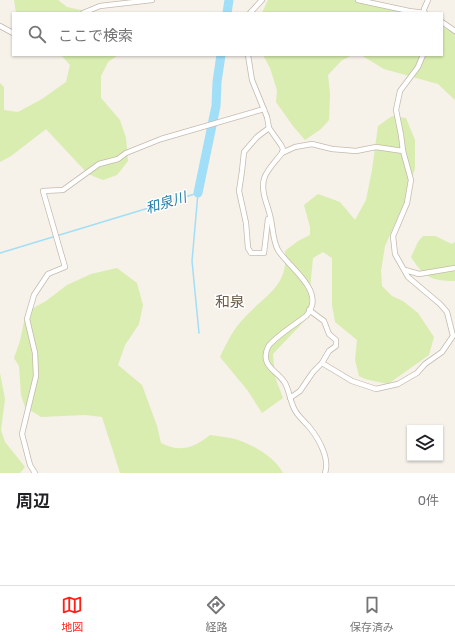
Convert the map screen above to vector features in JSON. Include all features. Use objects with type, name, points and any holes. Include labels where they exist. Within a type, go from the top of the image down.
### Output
[{"type":"street","points":[[108,0],[113,4]]},
{"type":"street","points":[[85,12],[100,6],[152,0]]},
{"type":"street","points":[[251,12],[262,0]]},
{"type":"street","points":[[358,0],[416,12]]},
{"type":"street","points":[[424,12],[428,0]]},
{"type":"street","points":[[443,23],[455,31]]},
{"type":"street","points":[[0,26],[12,32]]},
{"type":"street","points":[[248,56],[252,80],[264,109],[269,128],[281,145],[282,153]]},
{"type":"street","points":[[322,363],[352,381],[376,389],[398,384],[417,373],[425,364],[442,352],[453,336],[446,312],[440,304],[411,281],[399,263],[395,254],[393,236],[407,203],[411,180],[403,151],[396,110],[400,91],[418,67],[424,56]]},
{"type":"street","points":[[35,473],[30,466],[22,434],[36,376],[35,353],[27,319],[34,295],[48,274],[65,267],[43,191],[63,190],[99,164],[118,159],[126,153],[160,139],[264,109]]},
{"type":"street","points":[[268,219],[264,253],[251,253],[248,248],[246,223],[239,191],[244,152],[257,137],[269,128]]},
{"type":"street","points":[[325,473],[327,467],[325,457],[315,434],[296,412],[284,383],[269,367],[266,359],[267,349],[271,343],[306,316],[310,311],[312,308],[312,298],[306,282],[281,254],[275,243],[271,217],[262,189],[264,178],[282,153],[295,147],[312,144],[338,150],[356,151],[376,147],[403,151]]},
{"type":"street","points":[[405,270],[419,274],[455,268]]},
{"type":"street","points":[[290,398],[300,391],[313,372],[322,363],[329,351],[336,346],[336,340],[329,334],[324,321],[310,311]]},
{"type":"green space","points":[[14,0],[58,0],[67,7],[90,12],[16,12]]},
{"type":"green space","points":[[268,0],[365,0],[404,12],[262,12]]},
{"type":"green space","points":[[443,27],[455,33],[455,100],[438,84],[384,69],[363,56],[443,56]]},
{"type":"green space","points":[[62,56],[117,56],[108,62],[101,76],[101,98],[120,120],[126,138],[128,161],[117,175],[103,180],[88,174],[46,129],[11,156],[0,162],[0,83],[4,87],[4,110],[18,112],[42,99],[66,82],[70,65]]},
{"type":"green space","points":[[264,56],[350,56],[341,61],[328,75],[330,94],[329,120],[321,129],[305,140],[276,102],[277,90],[270,68]]},
{"type":"green space","points":[[392,116],[406,118],[415,140],[415,168],[406,199],[385,246],[381,271],[382,286],[392,296],[403,301],[418,313],[434,337],[429,355],[388,384],[365,379],[359,376],[355,360],[357,340],[335,322],[332,305],[332,258],[323,252],[313,258],[309,299],[310,315],[273,354],[275,377],[283,398],[262,413],[248,391],[220,357],[237,326],[268,296],[279,281],[283,273],[285,263],[285,251],[298,241],[310,235],[310,227],[304,205],[318,194],[340,202],[355,220],[366,200],[378,126]]},
{"type":"green space","points":[[423,236],[435,236],[452,244],[455,242],[455,281],[434,279],[424,273],[411,257],[418,242]]},
{"type":"green space","points":[[117,268],[137,283],[143,305],[139,324],[125,345],[118,365],[142,385],[157,426],[161,443],[174,448],[187,448],[210,435],[235,439],[249,444],[262,452],[275,462],[283,473],[120,473],[102,417],[85,415],[41,417],[25,407],[21,395],[19,366],[14,358],[20,341],[26,312],[46,301],[67,285],[91,274]]},
{"type":"green space","points":[[0,373],[5,399],[1,430],[5,442],[25,467],[20,473],[0,473]]},
{"type":"waterway","name":"和泉川","points":[[227,12],[229,0]]},
{"type":"waterway","name":"和泉川","points":[[198,193],[216,106],[217,82],[221,56]]},
{"type":"waterway","name":"和泉川","points":[[0,253],[198,193],[192,261],[199,333]]},
{"type":"district","name":"和泉","points":[[230,302]]}]
